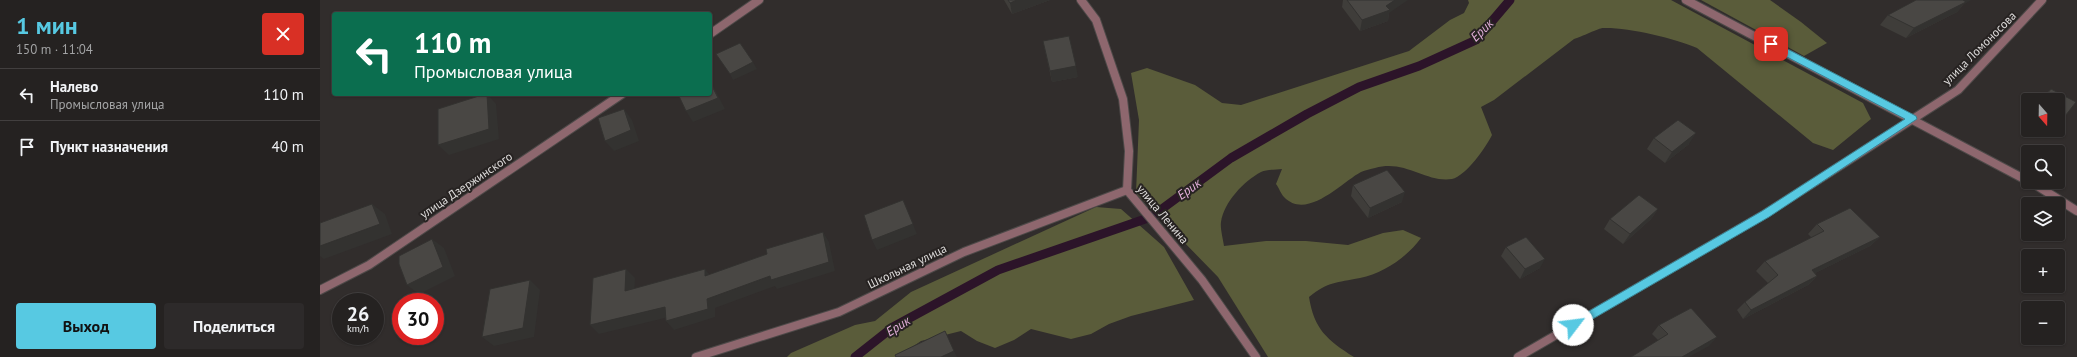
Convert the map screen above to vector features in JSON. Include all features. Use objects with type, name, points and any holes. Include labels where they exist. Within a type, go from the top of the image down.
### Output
[{"type":"street","points":[[712,33],[759,0]]},
{"type":"street","name":"улица Ленина","points":[[1081,0],[1096,20],[1123,99],[1129,151],[1127,190],[1202,280],[1256,357]]},
{"type":"street","points":[[1686,0],[2021,177]]},
{"type":"street","name":"улица Ломоносова","points":[[1518,357],[1765,214],[1958,90],[2042,0]]},
{"type":"street","name":"улица Дзержинского","points":[[320,290],[369,265],[619,96]]},
{"type":"street","points":[[2043,189],[2077,211]]},
{"type":"street","name":"Школьная улица","points":[[696,357],[839,312],[964,252],[1127,190]]},
{"type":"green space","points":[[1468,0],[1671,0],[1863,103],[1871,119],[1833,150],[1813,143],[1697,48],[1688,44],[1637,31],[1603,28],[1594,31],[1574,39],[1494,100],[1481,107],[1492,135],[1475,160],[1463,173],[1457,177],[1452,179],[1433,178],[1396,166],[1375,168],[1361,172],[1324,197],[1303,205],[1293,203],[1284,197],[1276,184],[1282,169],[1261,172],[1248,181],[1236,193],[1226,207],[1221,222],[1224,246],[1266,241],[1306,241],[1348,245],[1383,233],[1403,230],[1421,238],[1402,258],[1386,268],[1369,276],[1328,285],[1309,297],[1314,317],[1323,333],[1336,345],[1354,357],[1268,357],[1218,277],[1136,193],[1139,120],[1131,73],[1147,68],[1195,85],[1222,103],[1241,105],[1409,51],[1450,20],[1464,13],[1469,3]]},
{"type":"green space","points":[[1701,0],[1770,0],[1827,43],[1804,56]]},
{"type":"green space","points":[[1096,207],[1121,209],[1164,247],[1194,300],[1131,316],[1109,324],[1091,334],[1071,339],[1031,329],[1014,340],[995,348],[977,341],[961,331],[921,341],[898,357],[787,357],[791,353],[855,325],[875,321],[911,292]]},
{"type":"building","points":[[1008,0],[1017,0],[1010,3]]},
{"type":"building","points":[[1347,0],[1395,0],[1386,6],[1390,10],[1362,20]]},
{"type":"building","points":[[1916,0],[1963,0],[1966,2],[1914,28],[1888,15]]},
{"type":"building","points":[[1069,36],[1076,66],[1050,71],[1043,41]]},
{"type":"building","points":[[740,43],[753,62],[730,74],[716,54]]},
{"type":"building","points":[[712,86],[718,98],[686,111],[679,96],[712,96]]},
{"type":"building","points":[[2051,89],[2059,93],[2048,93]]},
{"type":"building","points":[[479,96],[487,96],[489,129],[438,145],[438,109]]},
{"type":"building","points":[[2065,96],[2076,102],[2065,116]]},
{"type":"building","points":[[624,109],[631,130],[605,141],[598,118]]},
{"type":"building","points":[[1678,120],[1696,133],[1672,152],[1654,138]]},
{"type":"building","points":[[1387,170],[1405,192],[1370,208],[1353,185]]},
{"type":"building","points":[[1639,195],[1658,209],[1630,234],[1610,219]]},
{"type":"building","points":[[903,200],[913,224],[872,240],[864,215]]},
{"type":"building","points":[[372,204],[380,224],[320,246],[320,223]]},
{"type":"building","points":[[1850,208],[1880,237],[1812,270],[1817,276],[1751,310],[1745,302],[1778,275],[1765,261],[1824,231],[1817,224]]},
{"type":"building","points":[[823,232],[829,262],[771,280],[770,276],[707,299],[708,309],[666,321],[665,307],[590,325],[593,278],[626,269],[625,291],[705,269],[705,276],[767,254],[766,249]]},
{"type":"building","points":[[1526,237],[1545,259],[1525,269],[1506,247]]},
{"type":"building","points":[[432,239],[443,267],[407,285],[399,264],[399,256]]},
{"type":"building","points":[[530,280],[523,328],[482,337],[490,289]]},
{"type":"building","points":[[1691,308],[1717,337],[1682,357],[1631,357],[1668,334],[1659,325]]},
{"type":"building","points":[[945,331],[954,351],[941,357],[896,357],[895,355]]},
{"type":"waterway","name":"Ерик","points":[[855,357],[893,327],[998,270],[1151,217],[1231,158],[1307,114],[1359,87],[1419,66],[1476,40],[1510,0]]},
{"type":"route","points":[[1573,325],[1765,214],[1912,119],[1771,44]]}]
